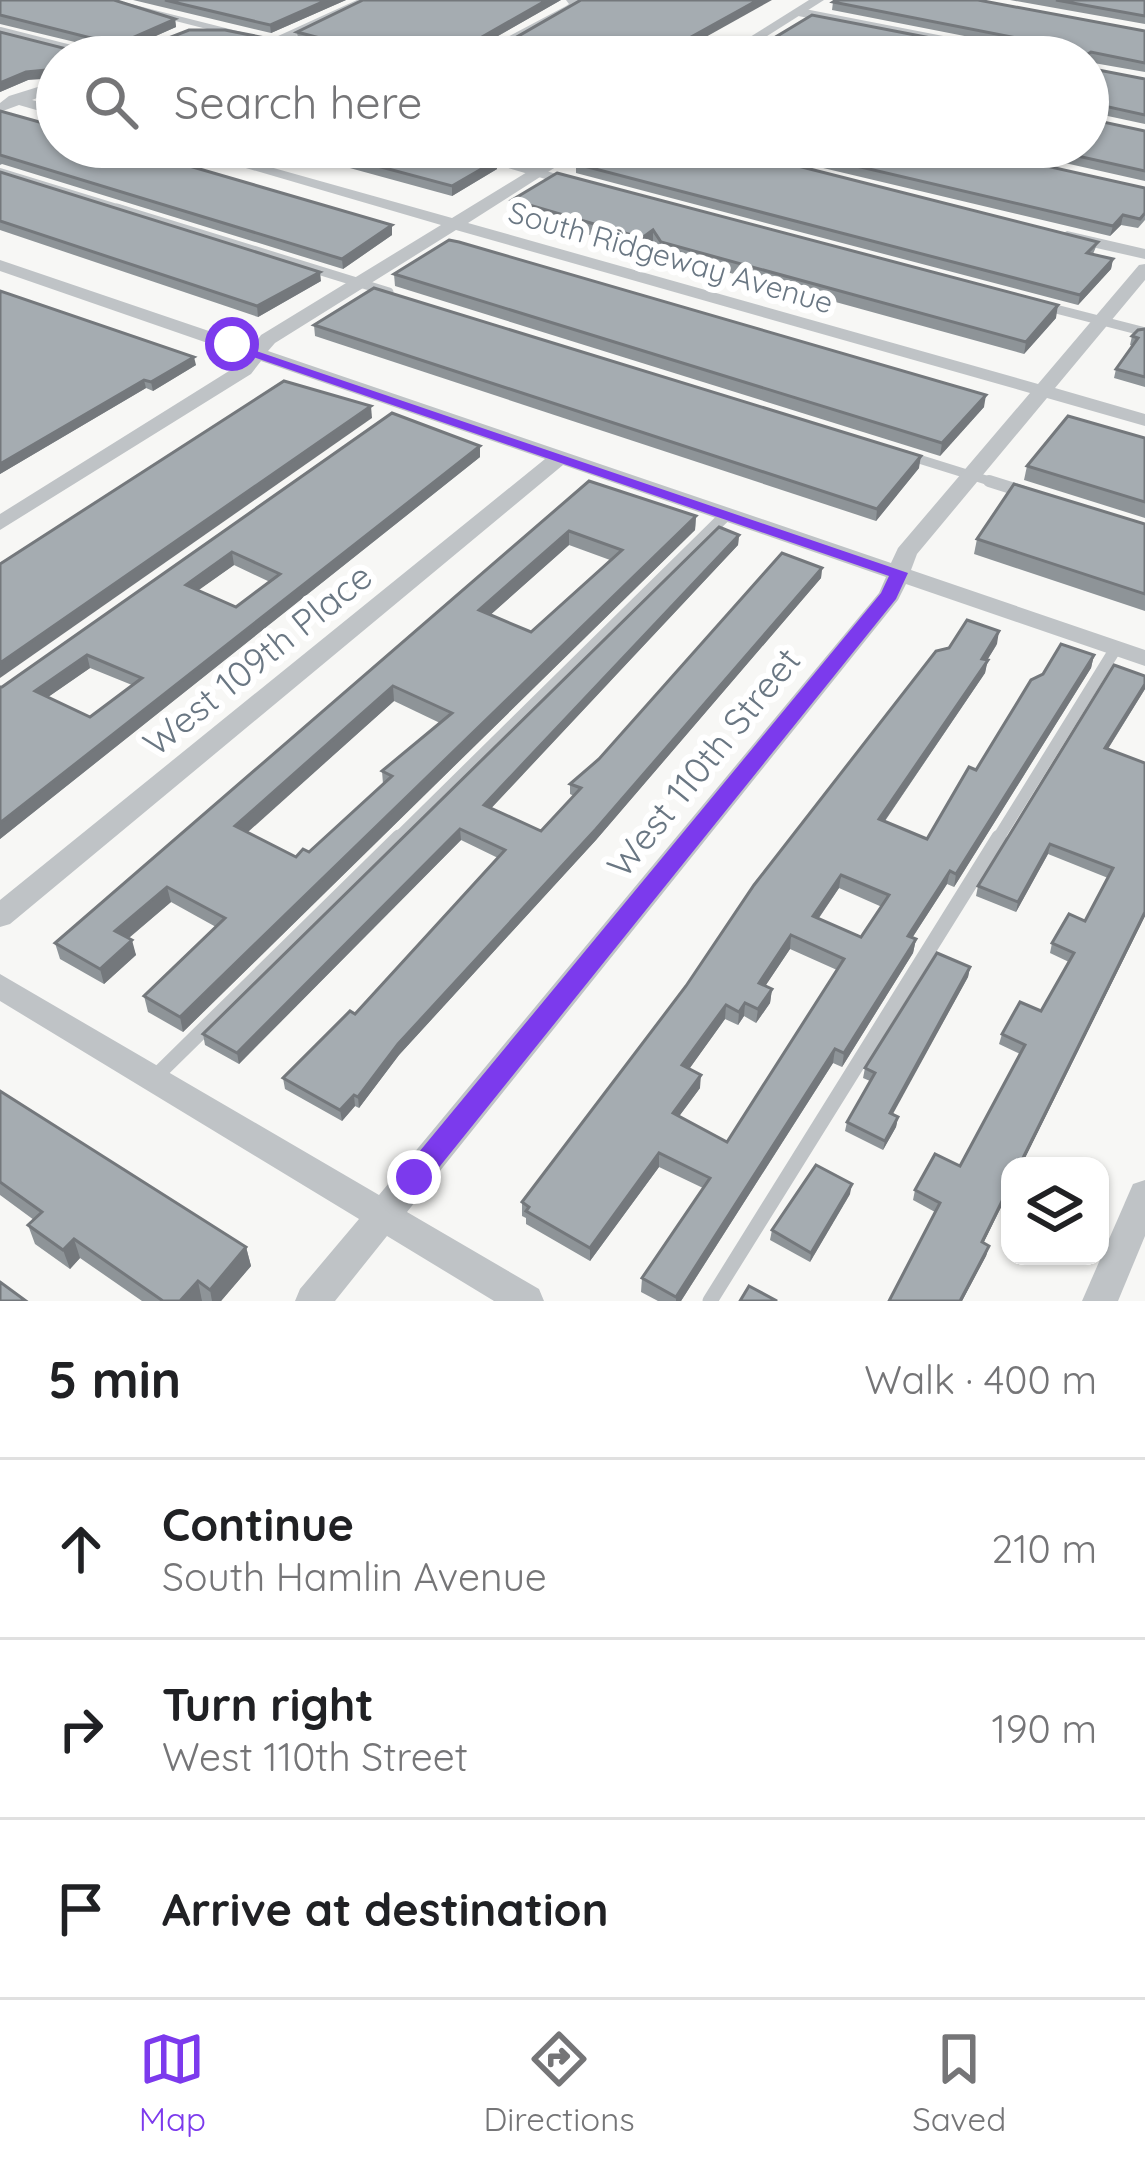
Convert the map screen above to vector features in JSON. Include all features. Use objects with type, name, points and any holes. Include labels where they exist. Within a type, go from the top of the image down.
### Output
[{"type":"street","points":[[99,0],[248,36]]},
{"type":"street","points":[[129,7],[147,0]]},
{"type":"street","points":[[286,36],[367,0]]},
{"type":"street","points":[[518,36],[570,9],[572,0]]},
{"type":"street","points":[[759,36],[818,0]]},
{"type":"street","points":[[178,36],[204,25]]},
{"type":"street","points":[[0,108],[36,93]]},
{"type":"street","points":[[0,96],[36,106]]},
{"type":"street","name":"South Ridgeway Avenue","points":[[256,168],[1145,421]]},
{"type":"street","points":[[0,523],[244,370],[268,338],[544,168]]},
{"type":"street","points":[[1037,229],[1145,254]]},
{"type":"street","points":[[0,265],[1145,658]]},
{"type":"street","name":"West 110th Street","points":[[313,1301],[875,613],[906,553],[1145,269]]},
{"type":"street","name":"West 109th Place","points":[[0,916],[560,457]]},
{"type":"street","points":[[0,986],[526,1301]]},
{"type":"street","points":[[1100,1301],[1145,1196]]},
{"type":"lane","points":[[799,12],[924,36]]},
{"type":"lane","points":[[0,31],[36,40]]},
{"type":"lane","points":[[522,168],[584,186]]},
{"type":"lane","points":[[0,172],[400,296]]},
{"type":"lane","points":[[1029,302],[1145,332]]},
{"type":"lane","points":[[386,419],[407,404]]},
{"type":"lane","points":[[895,452],[1045,499]]},
{"type":"lane","points":[[154,1078],[727,514]]},
{"type":"lane","points":[[710,1301],[1116,648]]},
{"type":"building","points":[[0,0],[114,0],[175,19],[136,36],[83,36],[0,15]]},
{"type":"building","points":[[165,0],[327,0],[270,25]]},
{"type":"building","points":[[363,0],[547,0],[484,36],[312,36],[297,32]]},
{"type":"building","points":[[581,0],[758,0],[693,36],[519,36]]},
{"type":"building","points":[[978,0],[1145,31],[1145,63],[1109,56],[1109,36],[1006,36],[833,2]]},
{"type":"building","points":[[1056,0],[1145,0],[1145,16]]},
{"type":"building","points":[[812,15],[920,36],[777,36]]},
{"type":"building","points":[[189,30],[255,36],[174,36]]},
{"type":"building","points":[[0,32],[36,41],[36,71],[0,83]]},
{"type":"building","points":[[1109,72],[1145,79],[1145,115],[1109,107]]},
{"type":"building","points":[[0,111],[36,121],[36,166],[0,155]]},
{"type":"building","points":[[1109,123],[1145,131],[1145,171],[1109,163]]},
{"type":"building","points":[[43,168],[196,168],[392,225],[342,259]]},
{"type":"building","points":[[385,168],[483,168],[452,186]]},
{"type":"building","points":[[591,168],[806,168],[1098,242],[1087,253],[1113,259],[1080,295]]},
{"type":"building","points":[[865,168],[1055,168],[1145,188],[1145,213],[1140,219],[1123,215],[1113,226]]},
{"type":"building","points":[[0,172],[320,272],[257,306],[0,221]]},
{"type":"building","points":[[557,173],[1058,305],[1026,342],[661,242],[653,230],[642,238],[512,200]]},
{"type":"building","points":[[449,240],[986,395],[942,443],[394,274]]},
{"type":"building","points":[[374,288],[921,456],[877,509],[314,325]]},
{"type":"building","points":[[0,291],[194,357],[151,382],[144,380],[0,464]]},
{"type":"building","points":[[1145,329],[1145,377],[1116,369],[1138,338],[1132,336]]},
{"type":"building","points":[[284,381],[371,406],[0,663],[0,564]]},
{"type":"building","points":[[392,413],[480,446],[0,823],[2,687]],"holes":[[[232,552],[280,574],[236,607],[186,585]],[[87,655],[142,678],[90,717],[35,691]]]},
{"type":"building","points":[[1068,416],[1145,438],[1145,502],[1027,466]]},
{"type":"building","points":[[589,481],[696,516],[180,1017],[144,996],[225,918],[167,887],[115,931],[132,940],[100,969],[55,943]],"holes":[[[569,531],[622,550],[531,632],[479,610]],[[393,686],[452,713],[382,771],[392,776],[309,852],[303,849],[296,857],[235,826]]]},
{"type":"building","points":[[1014,484],[1145,524],[1145,594],[977,539]]},
{"type":"building","points":[[719,527],[739,535],[484,805],[541,831],[581,788],[570,784],[599,759],[782,553],[822,568],[596,829],[398,1044],[358,1097],[354,1095],[340,1110],[283,1078],[350,1011],[355,1014],[505,850],[460,829],[237,1053],[203,1034]]},
{"type":"building","points":[[967,620],[999,631],[982,659],[988,660],[879,819],[927,839],[969,767],[976,770],[1031,680],[1043,674],[1061,644],[1094,655],[956,874],[950,871],[908,936],[916,939],[844,1053],[835,1049],[676,1297],[642,1278],[710,1178],[659,1153],[590,1248],[526,1211],[529,1207],[522,1202],[686,986],[754,885],[936,651],[949,648]],"holes":[[[841,875],[889,895],[861,937],[813,916]],[[791,935],[844,959],[727,1142],[673,1113],[701,1075],[682,1065],[726,1005],[739,1012],[745,1003],[758,1009],[772,989],[759,983]]]},
{"type":"building","points":[[1114,665],[1145,676],[1145,684],[1105,748],[1145,763],[1145,912],[1023,1157],[1001,1157],[1001,1203],[982,1242],[989,1246],[960,1301],[889,1301],[940,1203],[915,1190],[935,1154],[960,1166],[1025,1045],[1002,1034],[1020,1002],[1041,1011],[1074,953],[1052,943],[1069,914],[1085,921],[1113,868],[1050,844],[1018,902],[978,886]]},
{"type":"building","points":[[937,953],[970,967],[890,1113],[898,1117],[885,1141],[847,1122],[875,1073],[865,1068]]},
{"type":"building","points":[[0,1091],[246,1247],[210,1290],[198,1281],[180,1301],[163,1301],[74,1239],[63,1250],[28,1225],[42,1212],[0,1182]]},
{"type":"building","points":[[816,1165],[852,1184],[811,1253],[772,1230]]},
{"type":"building","points":[[0,1282],[26,1301],[0,1301]]},
{"type":"building","points":[[749,1286],[777,1301],[740,1301]]},
{"type":"route","points":[[232,344],[899,573],[890,595],[414,1177]]}]
